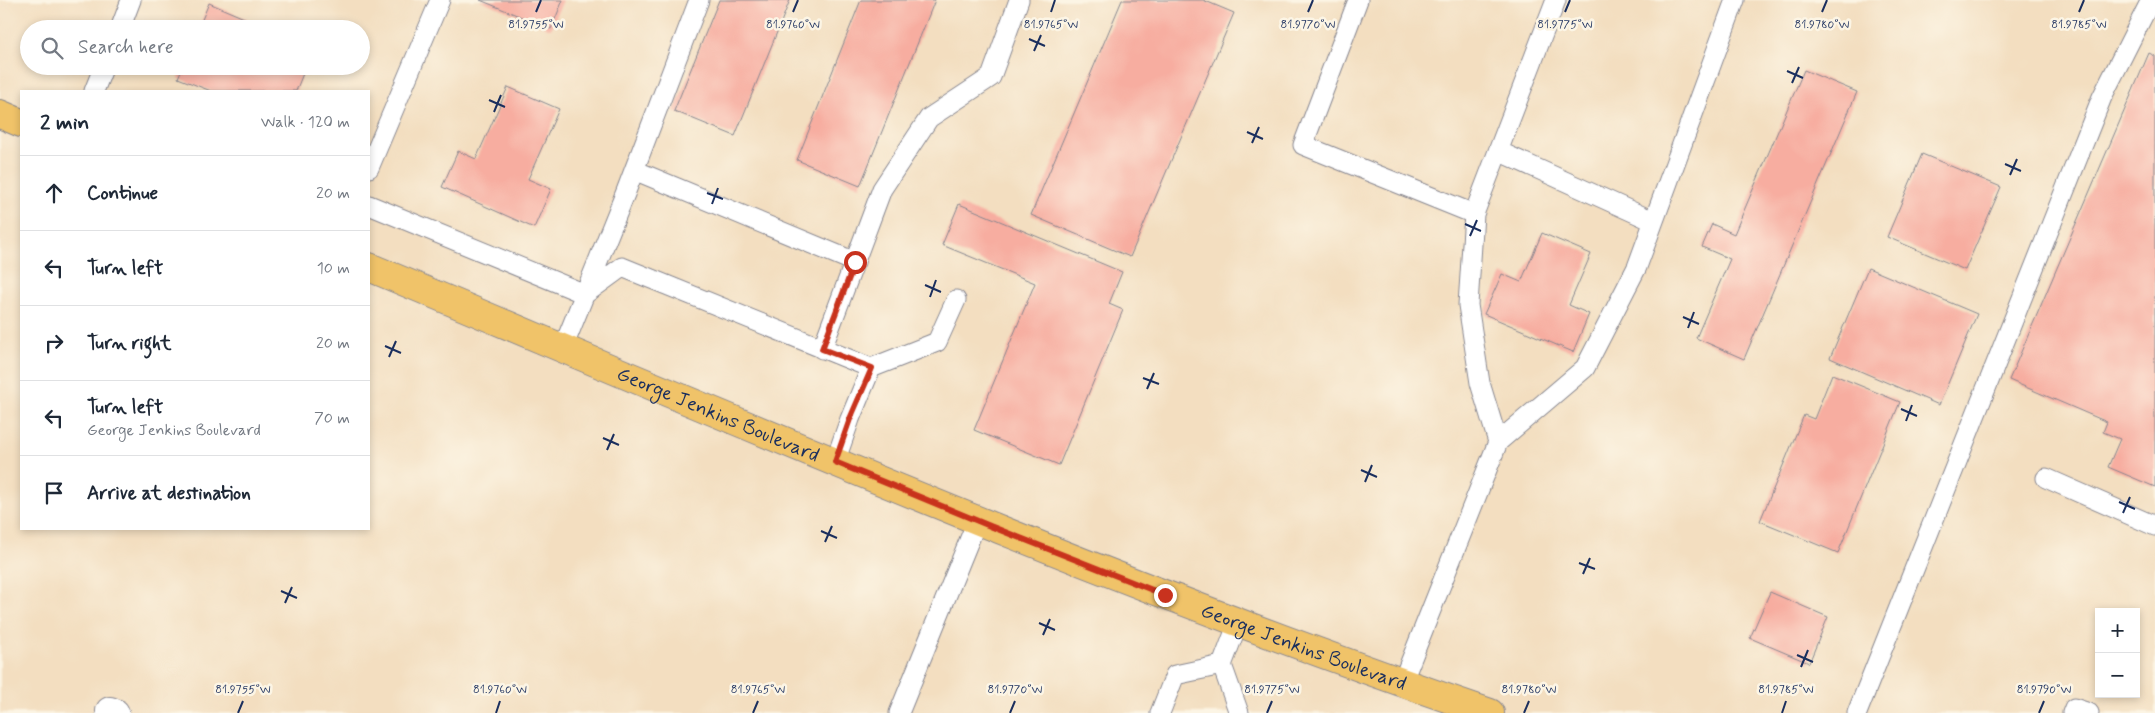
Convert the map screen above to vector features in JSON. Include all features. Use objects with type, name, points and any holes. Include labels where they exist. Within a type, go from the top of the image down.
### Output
[{"type":"main road","points":[[0,114],[20,123]]},
{"type":"main road","name":"George Jenkins Boulevard","points":[[370,267],[977,521],[1238,623],[1490,713]]},
{"type":"lane","points":[[123,20],[131,0]]},
{"type":"lane","points":[[370,166],[440,0]]},
{"type":"lane","points":[[563,348],[699,0]]},
{"type":"lane","points":[[822,349],[882,189],[929,118],[992,77],[1019,0]]},
{"type":"lane","points":[[1358,0],[1303,145],[1474,214]]},
{"type":"lane","points":[[1498,442],[1480,383],[1468,304],[1474,214],[1556,0]]},
{"type":"lane","points":[[1402,683],[1498,442],[1585,368],[1637,267],[1735,0]]},
{"type":"lane","points":[[1857,713],[2102,96],[2151,0]]},
{"type":"lane","points":[[94,90],[100,75]]},
{"type":"lane","points":[[1498,151],[1653,222]]},
{"type":"lane","points":[[634,170],[855,262]]},
{"type":"lane","points":[[370,205],[585,294]]},
{"type":"lane","points":[[585,294],[622,267],[872,368],[937,342],[956,300]]},
{"type":"lane","points":[[835,462],[850,419],[872,368]]},
{"type":"lane","points":[[2046,478],[2155,526]]},
{"type":"lane","points":[[898,713],[977,521]]},
{"type":"lane","points":[[1238,623],[1222,664],[1239,713]]},
{"type":"lane","points":[[1160,713],[1175,675],[1222,664]]},
{"type":"lane","points":[[2072,713],[2074,708],[2089,713]]},
{"type":"building","points":[[480,0],[563,0],[551,29]]},
{"type":"building","points":[[719,0],[790,0],[735,136],[674,111]]},
{"type":"building","points":[[861,0],[935,0],[860,186],[797,160]]},
{"type":"building","points":[[1122,0],[1203,0],[1234,13],[1130,257],[1031,215]]},
{"type":"building","points":[[209,3],[249,20],[202,20]]},
{"type":"building","points":[[2149,53],[2155,56],[2155,487],[2108,467],[2120,439],[2103,432],[2107,422],[2009,380]]},
{"type":"building","points":[[1804,70],[1857,92],[1744,359],[1696,338],[1730,259],[1702,247],[1712,224],[1734,234]]},
{"type":"building","points":[[179,75],[302,75],[296,90],[208,90],[178,78]]},
{"type":"building","points":[[508,87],[559,109],[528,179],[551,189],[534,228],[442,187],[458,151],[476,159]]},
{"type":"building","points":[[1922,154],[2001,187],[1965,270],[1887,237]]},
{"type":"building","points":[[959,204],[1122,272],[1109,304],[1123,310],[1059,465],[974,430],[1035,283],[942,245]]},
{"type":"building","points":[[1542,233],[1591,254],[1569,305],[1589,314],[1573,352],[1484,314],[1502,274],[1521,282]]},
{"type":"building","points":[[1868,268],[1977,314],[1939,405],[1830,358]]},
{"type":"building","points":[[1832,374],[1900,402],[1838,553],[1760,521],[1804,415],[1814,419]]},
{"type":"building","points":[[1770,592],[1828,617],[1809,663],[1750,638]]},
{"type":"route","points":[[855,262],[822,349],[872,368],[850,419],[835,462],[1165,595]]}]
